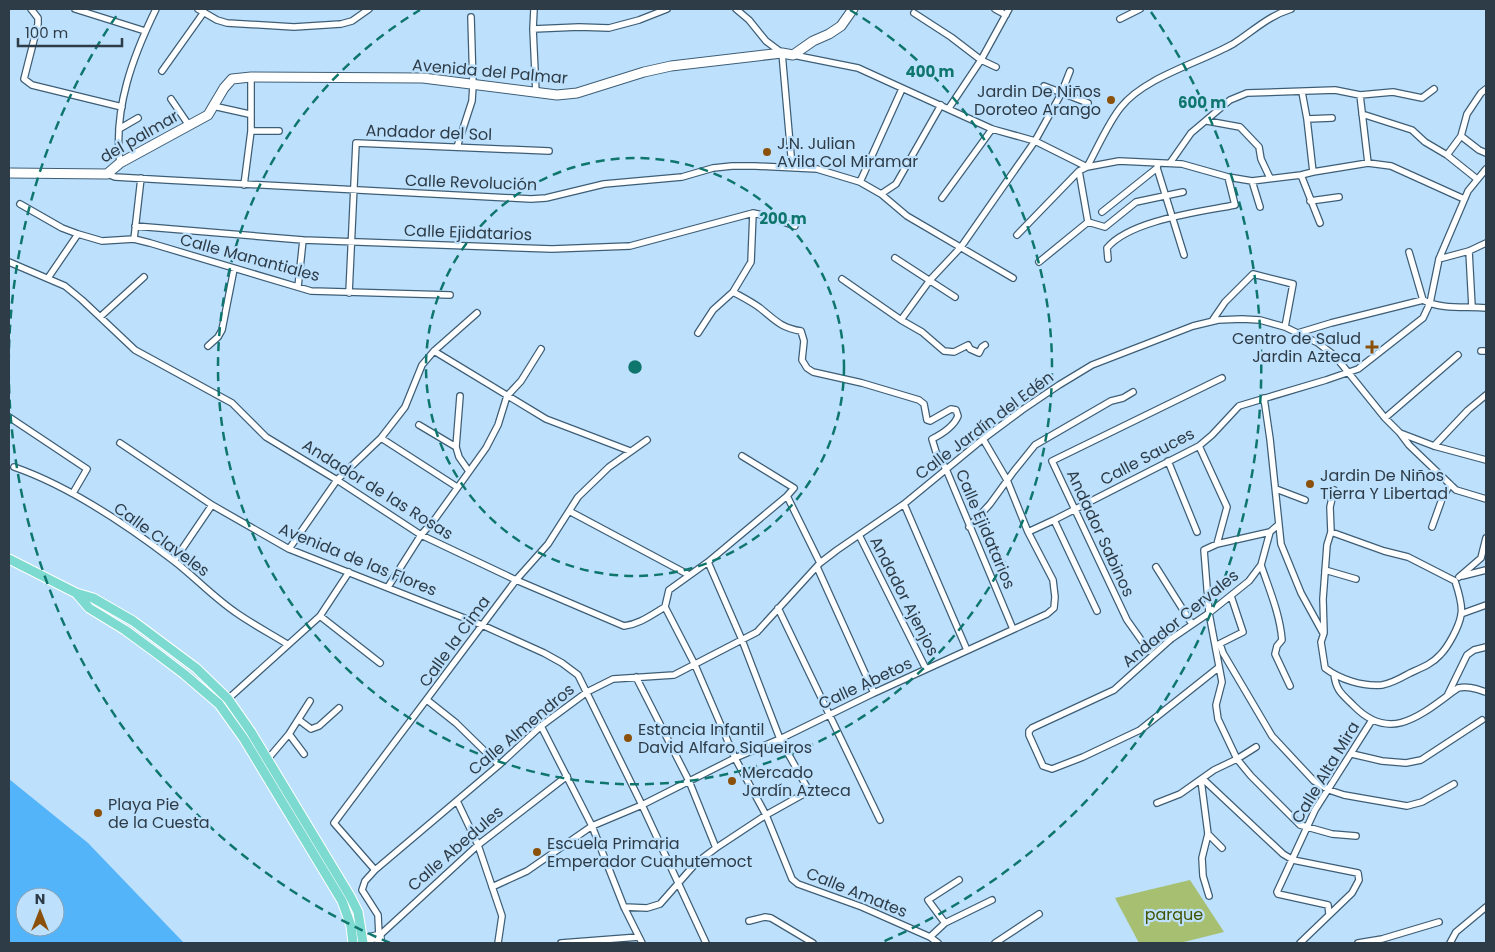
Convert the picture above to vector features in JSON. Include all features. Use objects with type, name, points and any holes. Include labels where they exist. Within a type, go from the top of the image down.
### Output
[{"type":"main road","points":[[9,560],[76,593],[93,598],[133,621],[196,668],[228,699],[251,732],[350,896],[358,912],[363,942]]},
{"type":"main road","points":[[76,593],[89,608],[125,630],[155,652],[218,704],[244,739],[342,901],[351,926],[353,943]]},
{"type":"street","points":[[31,9],[38,18],[38,24],[24,79],[32,85],[122,107]]},
{"type":"street","points":[[75,9],[145,31]]},
{"type":"street","points":[[120,162],[119,129],[128,76],[145,31],[156,9]]},
{"type":"street","points":[[162,70],[201,10],[217,20],[227,23],[294,27],[342,24],[352,21],[369,9]]},
{"type":"street","points":[[534,9],[536,93]]},
{"type":"street","points":[[533,29],[609,28],[640,20],[666,9]]},
{"type":"street","points":[[736,9],[749,20],[766,41],[782,53],[792,167]]},
{"type":"street","points":[[793,55],[813,41],[841,26],[853,9]]},
{"type":"street","points":[[995,9],[1006,15]]},
{"type":"street","points":[[949,108],[981,60],[1009,9]]},
{"type":"street","points":[[1120,19],[1140,9]]},
{"type":"street","points":[[1087,167],[1120,108],[1132,96],[1146,86],[1233,43],[1260,23],[1285,10],[1291,9]]},
{"type":"street","points":[[914,13],[951,37],[981,60],[996,67]]},
{"type":"street","points":[[457,146],[472,101],[474,85],[471,17]]},
{"type":"street","name":"Avenida del Palmar","points":[[232,79],[250,77],[422,78],[557,95],[577,93],[644,72],[671,66],[782,53],[858,68],[992,129],[1035,141],[1087,167]]},
{"type":"street","points":[[901,320],[930,280],[961,247],[1035,141],[1061,94],[1070,71]]},
{"type":"street","points":[[244,185],[250,131],[250,77]]},
{"type":"street","name":"del palmar","points":[[9,173],[107,174],[120,162],[208,115],[224,88],[232,79]]},
{"type":"street","points":[[1044,86],[1088,103]]},
{"type":"street","points":[[860,182],[902,89]]},
{"type":"street","points":[[1446,155],[1461,136],[1467,114],[1481,93],[1486,89]]},
{"type":"street","points":[[1170,163],[1191,133],[1230,100],[1248,93],[1335,90],[1360,95],[1393,92],[1422,98],[1434,90]]},
{"type":"street","points":[[1302,92],[1313,172]]},
{"type":"street","points":[[1360,95],[1368,163]]},
{"type":"street","points":[[171,99],[188,124]]},
{"type":"street","points":[[881,194],[896,184],[941,105]]},
{"type":"street","points":[[214,106],[250,114]]},
{"type":"street","points":[[1362,114],[1412,130],[1425,142],[1446,155],[1477,179]]},
{"type":"street","points":[[119,129],[138,118]]},
{"type":"street","points":[[1307,119],[1332,118]]},
{"type":"street","points":[[1207,121],[1240,127],[1259,147],[1261,159],[1270,178]]},
{"type":"street","points":[[942,198],[992,129]]},
{"type":"street","points":[[250,131],[279,131]]},
{"type":"street","points":[[1461,136],[1478,150],[1486,152]]},
{"type":"street","name":"Andador del Sol","points":[[352,191],[356,143],[549,151]]},
{"type":"street","points":[[1017,236],[1079,171],[1087,167],[1119,161],[1158,166],[1170,163],[1182,164],[1252,181],[1301,175],[1368,163],[1390,166],[1464,200]]},
{"type":"street","points":[[1158,166],[1184,254]]},
{"type":"street","points":[[1102,212],[1158,166]]},
{"type":"street","name":"Calle Revolución","points":[[107,174],[115,177],[244,185],[531,200],[604,184],[682,177],[713,168],[792,167],[817,170],[860,182],[881,194],[907,216],[1013,278]]},
{"type":"street","name":"Calle Sauces","points":[[1028,532],[1199,446],[1239,406],[1358,369],[1423,318],[1430,304],[1439,259],[1468,191],[1486,169]]},
{"type":"street","points":[[1079,171],[1088,222]]},
{"type":"street","points":[[1301,175],[1320,223]]},
{"type":"street","points":[[1108,259],[1108,248],[1134,229],[1148,223],[1235,205],[1228,176]]},
{"type":"street","points":[[20,204],[62,228],[78,234],[102,241],[134,239],[141,178]]},
{"type":"street","points":[[1252,181],[1260,208]]},
{"type":"street","points":[[349,293],[352,191]]},
{"type":"street","points":[[1088,222],[1105,227],[1136,202],[1183,192]]},
{"type":"street","points":[[1310,201],[1339,197]]},
{"type":"street","points":[[698,333],[714,310],[733,292],[751,262],[753,213],[795,226]]},
{"type":"street","name":"Calle Ejidatarios","points":[[135,226],[303,240],[552,249],[630,246],[753,213]]},
{"type":"street","points":[[1039,262],[1088,222]]},
{"type":"street","points":[[48,278],[78,234]]},
{"type":"street","name":"Calle Manantiales","points":[[134,239],[311,291],[450,295]]},
{"type":"street","points":[[298,287],[303,240]]},
{"type":"street","points":[[1439,259],[1469,251],[1486,243]]},
{"type":"street","points":[[1469,251],[1472,307]]},
{"type":"street","points":[[1409,252],[1423,300]]},
{"type":"street","points":[[895,258],[955,297]]},
{"type":"street","name":"Andador de las Rosas","points":[[9,262],[64,286],[134,350],[232,403],[266,437],[337,480],[421,535],[516,580],[624,626],[635,625],[644,621],[665,607]]},
{"type":"street","points":[[208,346],[218,337],[222,330],[234,269]]},
{"type":"street","points":[[1212,321],[1225,302],[1253,274],[1293,284],[1285,327]]},
{"type":"street","points":[[100,317],[144,277]]},
{"type":"street","points":[[842,279],[901,320],[922,332],[944,351],[954,352],[969,347],[978,354],[985,345]]},
{"type":"street","name":"Calle Ejidatarios","points":[[733,292],[787,329],[801,331],[804,341],[802,360],[807,368],[813,372],[919,400],[924,404],[927,420],[930,421],[951,409],[956,410],[958,416],[956,421],[940,435],[932,439],[1013,629]]},
{"type":"street","points":[[1298,333],[1423,300],[1430,304],[1486,308]]},
{"type":"street","points":[[289,549],[337,480],[381,438],[405,407],[422,366],[434,351],[477,313]]},
{"type":"street","name":"Calle Jardín del Edén","points":[[819,565],[904,504],[983,439],[1059,385],[1092,365],[1193,326],[1212,321],[1251,319],[1285,327],[1318,343],[1335,356],[1349,371],[1385,418],[1400,433],[1434,446],[1486,460]]},
{"type":"street","points":[[388,587],[421,535],[435,519],[468,470],[486,448],[498,425],[508,396],[521,381],[541,349]]},
{"type":"street","points":[[434,351],[546,419],[630,452]]},
{"type":"street","points":[[1385,418],[1458,355]]},
{"type":"street","name":"Andador Sabinos","points":[[1171,639],[1162,638],[1149,651],[1127,620],[1052,461],[1222,378]]},
{"type":"street","points":[[969,527],[990,504],[1035,445],[1111,401],[1124,398],[1133,392]]},
{"type":"street","points":[[1434,446],[1468,410],[1486,395]]},
{"type":"street","points":[[460,396],[456,447],[459,457],[468,470]]},
{"type":"street","points":[[1264,398],[1276,489],[1278,525],[1282,544],[1301,593],[1324,633]]},
{"type":"street","points":[[9,417],[87,469],[73,493]]},
{"type":"street","points":[[419,426],[456,447]]},
{"type":"street","points":[[1400,433],[1409,445],[1456,490],[1486,499]]},
{"type":"street","points":[[381,438],[458,486]]},
{"type":"street","points":[[983,439],[1007,480],[1028,532]]},
{"type":"street","name":"Calle la Cima","points":[[375,870],[334,823],[516,580],[548,544],[578,497],[609,467],[648,440]]},
{"type":"street","name":"Avenida de las Flores","points":[[120,443],[212,505],[289,549],[482,625],[562,662],[578,674],[642,804],[706,943]]},
{"type":"street","points":[[1199,446],[1228,507],[1217,544]]},
{"type":"street","points":[[665,607],[669,590],[708,562],[794,488],[742,456]]},
{"type":"street","points":[[1168,461],[1197,532]]},
{"type":"street","name":"Calle Claveles","points":[[14,466],[73,493],[174,561],[238,614],[287,644]]},
{"type":"street","points":[[1432,527],[1442,499],[1450,484]]},
{"type":"street","points":[[1276,489],[1305,500]]},
{"type":"street","points":[[1334,490],[1330,507],[1331,532],[1327,545],[1323,599],[1324,633],[1321,642],[1325,668],[1334,674],[1364,684],[1380,685],[1392,683],[1430,664],[1448,645],[1461,614],[1457,579]]},
{"type":"street","points":[[787,496],[874,693]]},
{"type":"street","points":[[904,504],[967,650]]},
{"type":"street","points":[[174,561],[212,505]]},
{"type":"street","points":[[569,511],[689,575]]},
{"type":"street","points":[[1054,520],[1097,611]]},
{"type":"street","points":[[1278,525],[1270,532],[1217,544],[1204,550],[1209,613],[1218,645],[1218,668],[1222,682],[1216,705],[1218,719],[1237,759],[1300,825],[1332,834],[1356,836]]},
{"type":"street","name":"Calle Abetos","points":[[492,887],[527,871],[592,826],[1047,614],[1054,608],[1053,580],[1028,532]]},
{"type":"street","name":"Andador Cervales","points":[[1218,668],[1140,730],[1083,757],[1052,769],[1043,766],[1029,731],[1114,690],[1171,639],[1231,596],[1249,581],[1261,565],[1270,532]]},
{"type":"street","points":[[1331,532],[1384,551],[1408,557],[1457,579],[1486,570]]},
{"type":"street","name":"Andador Ajenjos","points":[[859,535],[926,669]]},
{"type":"street","points":[[1457,579],[1481,558],[1486,538]]},
{"type":"street","points":[[624,907],[648,908],[660,904],[696,863],[766,815],[809,791],[780,739],[742,640],[708,562]]},
{"type":"street","name":"Calle Almendros","points":[[379,940],[378,915],[362,890],[366,881],[375,870],[499,765],[541,726],[587,692],[613,679],[674,675],[757,632],[819,565]]},
{"type":"street","points":[[1261,565],[1282,632],[1282,640],[1277,646],[1276,654],[1290,686]]},
{"type":"street","points":[[1156,567],[1192,624]]},
{"type":"street","points":[[1325,570],[1356,579]]},
{"type":"street","points":[[228,699],[320,616],[349,572]]},
{"type":"street","points":[[1218,645],[1243,632],[1231,596]]},
{"type":"street","points":[[1461,614],[1486,605]]},
{"type":"street","name":"Calle Amates","points":[[665,607],[695,665],[735,758],[766,815],[792,879],[798,884],[862,907],[930,937],[938,943]]},
{"type":"street","points":[[778,608],[880,820]]},
{"type":"street","points":[[320,616],[380,663]]},
{"type":"street","points":[[1218,645],[1272,736],[1314,781],[1329,790],[1344,795],[1407,806],[1422,802],[1454,784]]},
{"type":"street","points":[[1447,696],[1467,655],[1474,650],[1486,647]]},
{"type":"street","points":[[1334,674],[1336,688],[1362,714],[1372,720],[1388,724],[1400,724],[1411,720],[1458,688],[1465,687],[1486,692]]},
{"type":"street","points":[[636,677],[689,781],[716,848]]},
{"type":"street","points":[[427,700],[456,723],[499,765]]},
{"type":"street","points":[[267,760],[289,734],[310,701]]},
{"type":"street","points":[[299,720],[311,729],[319,726],[340,708]]},
{"type":"street","name":"Calle Alta Mira","points":[[1329,914],[1328,905],[1278,894],[1277,892],[1315,810],[1372,720]]},
{"type":"street","points":[[1352,754],[1406,763],[1421,760],[1482,720]]},
{"type":"street","points":[[541,726],[592,826],[624,907],[640,940],[561,943]]},
{"type":"street","points":[[289,734],[304,754]]},
{"type":"street","points":[[1157,803],[1180,794],[1214,770],[1256,747]]},
{"type":"street","name":"Calle Abedules","points":[[363,942],[379,940],[478,844],[567,776]]},
{"type":"street","points":[[1202,779],[1208,834],[1202,858],[1203,876],[1210,896]]},
{"type":"street","points":[[1202,779],[1284,854],[1293,860],[1358,873],[1359,880],[1352,893],[1300,943]]},
{"type":"street","points":[[457,801],[478,844],[502,916],[498,943]]},
{"type":"street","points":[[1208,834],[1222,848]]},
{"type":"street","points":[[945,923],[928,900],[959,880]]},
{"type":"street","points":[[930,937],[945,923],[992,900]]},
{"type":"street","points":[[1450,943],[1456,932],[1486,907]]},
{"type":"street","points":[[995,943],[1040,914]]},
{"type":"street","points":[[749,921],[765,917],[771,918],[813,943]]},
{"type":"street","points":[[1358,943],[1382,939],[1439,922]]},
{"type":"green space","name":"parque","points":[[1190,880],[1224,932],[1180,943],[1139,943],[1115,898]]},
{"type":"water","points":[[9,779],[88,843],[184,943],[9,943]]},
{"type":"place","name":"Jardin De Niños Doroteo Arango","points":[[1111,100]]},
{"type":"place","name":"J.N. Julian Avila Col Miramar","points":[[767,152]]},
{"type":"place","name":"Centro de Salud Jardin Azteca","points":[[1372,347]]},
{"type":"place","name":"Jardin De Niños Tierra Y Libertad","points":[[1310,484]]},
{"type":"place","name":"Estancia Infantil David Alfaro Siqueiros","points":[[628,738]]},
{"type":"place","name":"Mercado Jardín Azteca","points":[[732,781]]},
{"type":"place","name":"Playa Pie de la Cuesta","points":[[98,813]]},
{"type":"place","name":"Escuela Primaria Emperador Cuahutemoct","points":[[537,852]]}]
